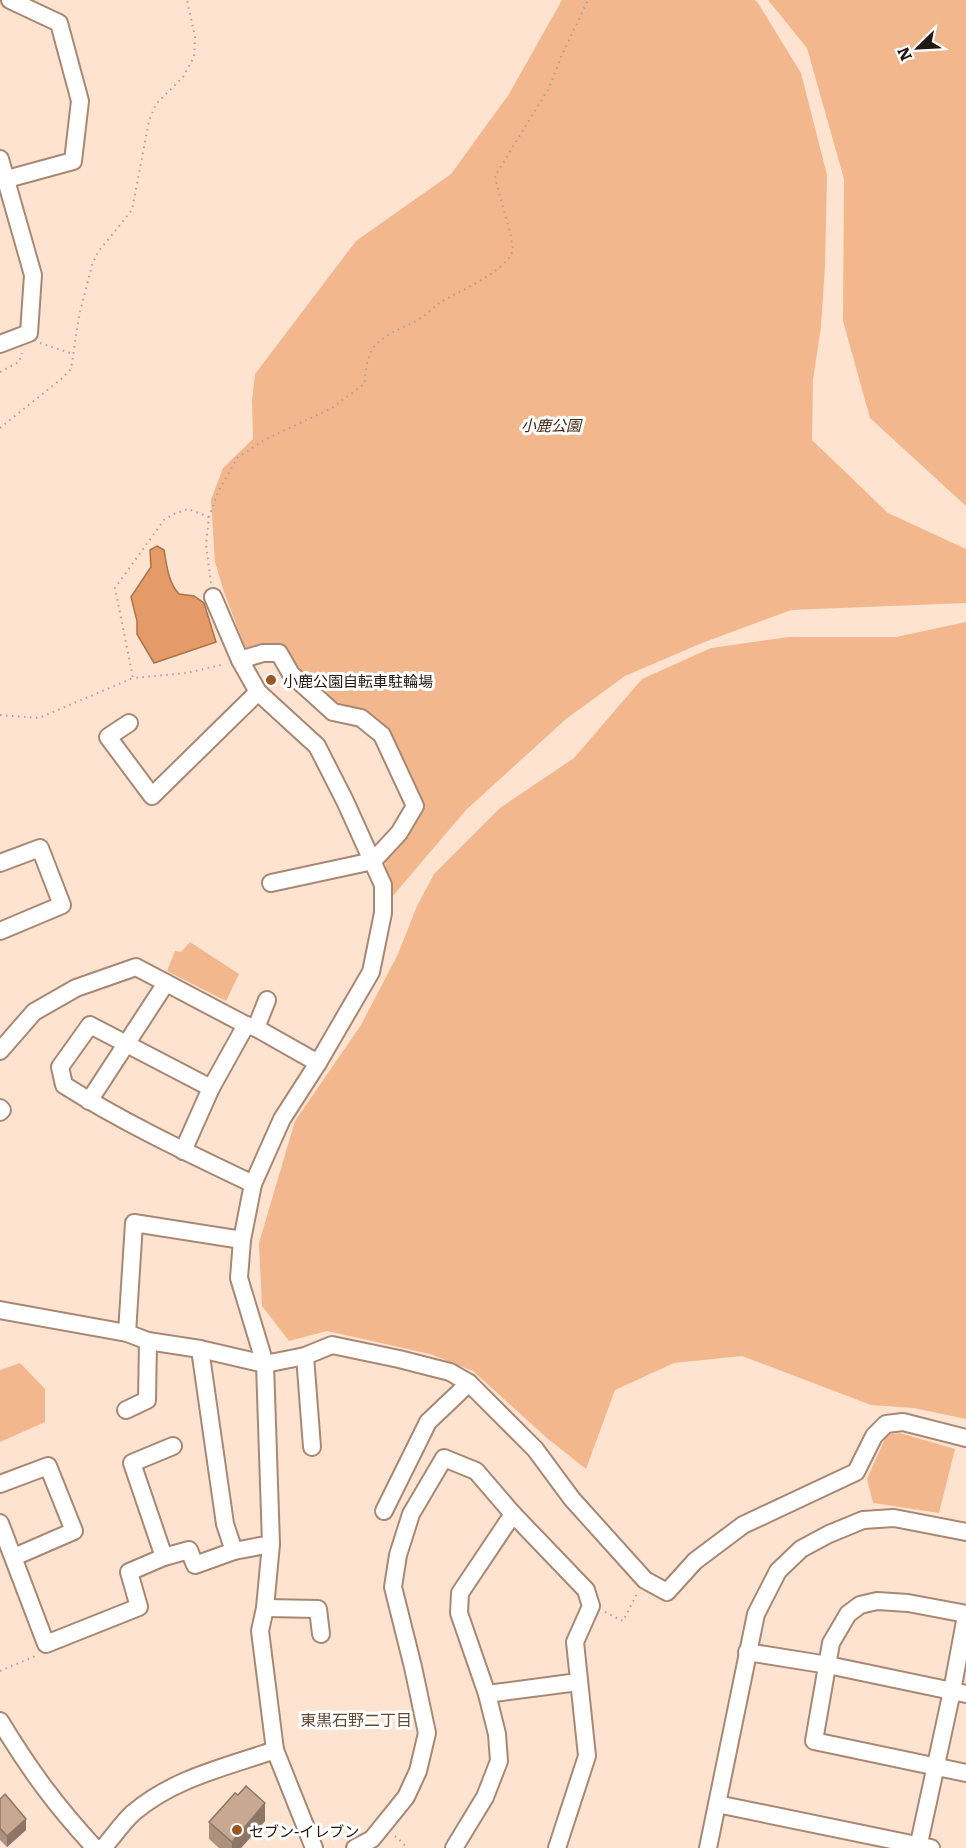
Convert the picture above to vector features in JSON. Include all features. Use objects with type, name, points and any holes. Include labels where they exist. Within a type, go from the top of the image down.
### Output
[{"type":"street","points":[[7,179],[73,161],[80,101],[59,23],[10,0]]},
{"type":"street","points":[[0,159],[33,275],[29,333],[0,344]]},
{"type":"street","points":[[213,597],[240,660],[258,692],[317,746],[384,885],[383,913],[371,972],[282,1119],[253,1184],[242,1239],[239,1278],[265,1364],[271,1544],[261,1631],[275,1750],[314,1848]]},
{"type":"street","points":[[240,660],[264,653],[279,653],[291,674],[333,712],[362,718],[382,735],[415,806],[399,832],[373,861],[271,883]]},
{"type":"street","points":[[129,723],[108,737],[152,796],[258,692]]},
{"type":"street","points":[[0,863],[40,849],[62,905],[0,931]]},
{"type":"street","points":[[0,1051],[34,1012],[76,988],[136,967],[318,1063]]},
{"type":"street","points":[[89,1101],[166,983]]},
{"type":"street","points":[[183,1151],[212,1088],[267,1000]]},
{"type":"street","points":[[212,1088],[90,1025],[60,1067],[64,1085],[89,1101],[183,1151],[253,1184]]},
{"type":"street","points":[[127,1333],[134,1223],[242,1239]]},
{"type":"street","points":[[0,1310],[127,1333],[148,1341],[200,1348],[265,1364],[305,1356],[332,1345],[450,1372],[469,1383],[536,1449],[572,1499],[645,1580],[667,1592],[695,1561],[743,1525],[856,1472],[874,1436],[886,1424],[903,1422],[966,1438]]},
{"type":"street","points":[[126,1410],[147,1400],[148,1341]]},
{"type":"street","points":[[200,1348],[225,1524],[234,1551]]},
{"type":"street","points":[[305,1356],[312,1447]]},
{"type":"street","points":[[384,1511],[428,1422],[469,1383]]},
{"type":"street","points":[[164,1557],[132,1463],[173,1446]]},
{"type":"street","points":[[355,1848],[372,1839],[406,1797],[418,1771],[427,1733],[393,1587],[398,1555],[411,1514],[444,1458],[476,1471],[513,1514],[586,1590],[591,1606],[575,1642],[587,1756],[557,1848]]},
{"type":"street","points":[[0,1484],[48,1466],[74,1531],[14,1557]]},
{"type":"street","points":[[454,1848],[485,1797],[499,1761],[497,1734],[487,1694],[459,1613],[460,1593],[513,1514]]},
{"type":"street","points":[[708,1848],[756,1614],[778,1571],[801,1549],[863,1520],[894,1518],[966,1532]]},
{"type":"street","points":[[0,1522],[46,1644],[140,1607],[129,1572],[164,1557],[189,1550],[195,1565],[234,1551],[271,1544]]},
{"type":"street","points":[[717,1804],[922,1847],[936,1768],[959,1693],[966,1615],[898,1602],[877,1601],[860,1605],[848,1614],[831,1643],[814,1741],[936,1768],[966,1773]]},
{"type":"street","points":[[265,1608],[318,1609],[321,1634]]},
{"type":"street","points":[[747,1652],[828,1665],[959,1693]]},
{"type":"street","points":[[487,1694],[578,1682]]},
{"type":"street","points":[[0,1720],[30,1771],[63,1814],[95,1848]]},
{"type":"street","points":[[103,1848],[132,1815],[152,1798],[191,1778],[275,1750]]},
{"type":"path","points":[[0,428],[71,369],[79,316],[92,265],[98,252],[132,210],[149,120],[156,104],[183,77],[194,57],[195,37],[187,0]]},
{"type":"path","points":[[213,597],[206,544],[209,517],[218,492],[237,458],[264,440],[332,408],[364,384],[371,352],[390,333],[421,319],[439,303],[469,288],[502,266],[513,251],[512,235],[498,195],[495,177],[549,88],[588,0]]},
{"type":"path","points":[[0,372],[19,362],[29,333],[38,342],[73,354]]},
{"type":"path","points":[[133,678],[115,588],[164,520],[188,509],[209,517]]},
{"type":"path","points":[[0,715],[39,718],[133,678],[187,673],[240,660]]},
{"type":"path","points":[[591,1606],[623,1621],[645,1580]]},
{"type":"path","points":[[0,1671],[42,1653],[46,1644]]},
{"type":"path","points":[[384,1825],[408,1848]]},
{"type":"green space","name":"小鹿公園","points":[[562,0],[755,0],[758,3],[801,73],[827,175],[825,266],[821,327],[813,380],[812,440],[888,513],[966,549],[966,603],[791,610],[702,643],[625,676],[566,719],[466,810],[391,898],[385,861],[423,806],[387,727],[370,713],[336,702],[297,668],[288,652],[268,644],[246,650],[215,562],[211,500],[223,468],[253,439],[252,401],[255,374],[356,241],[451,174],[509,94]]},
{"type":"green space","points":[[768,0],[966,0],[966,506],[870,418],[843,321],[844,179],[807,48]]},
{"type":"green space","points":[[966,622],[966,1419],[914,1408],[871,1405],[742,1356],[674,1363],[615,1390],[586,1469],[547,1438],[473,1371],[430,1354],[327,1331],[289,1341],[262,1306],[259,1243],[295,1121],[361,1025],[398,954],[417,906],[434,874],[500,808],[574,758],[642,679],[711,648],[789,637],[896,637]]},
{"type":"green space","points":[[190,942],[239,974],[226,1001],[167,971],[175,951],[181,952]]},
{"type":"green space","points":[[20,1363],[45,1389],[45,1422],[0,1442],[0,1370]]},
{"type":"green space","points":[[900,1433],[955,1449],[939,1513],[873,1503],[867,1479],[887,1434]]},
{"type":"shaded area","points":[[157,546],[164,550],[170,579],[179,594],[194,596],[204,603],[216,642],[154,663],[137,634],[137,621],[131,597],[151,567],[150,550]]},
{"type":"building","points":[[246,1786],[265,1803],[232,1842],[209,1822],[235,1793],[238,1795]]},
{"type":"building","points":[[5,1794],[26,1819],[7,1836],[0,1828],[0,1799]]},
{"type":"place","name":"小鹿公園自転車駐輪場","points":[[271,680]]},
{"type":"place","name":"セブン-イレブン","points":[[237,1830]]},
{"type":"district","name":"東黒石野二丁目","points":[[356,1719]]}]
